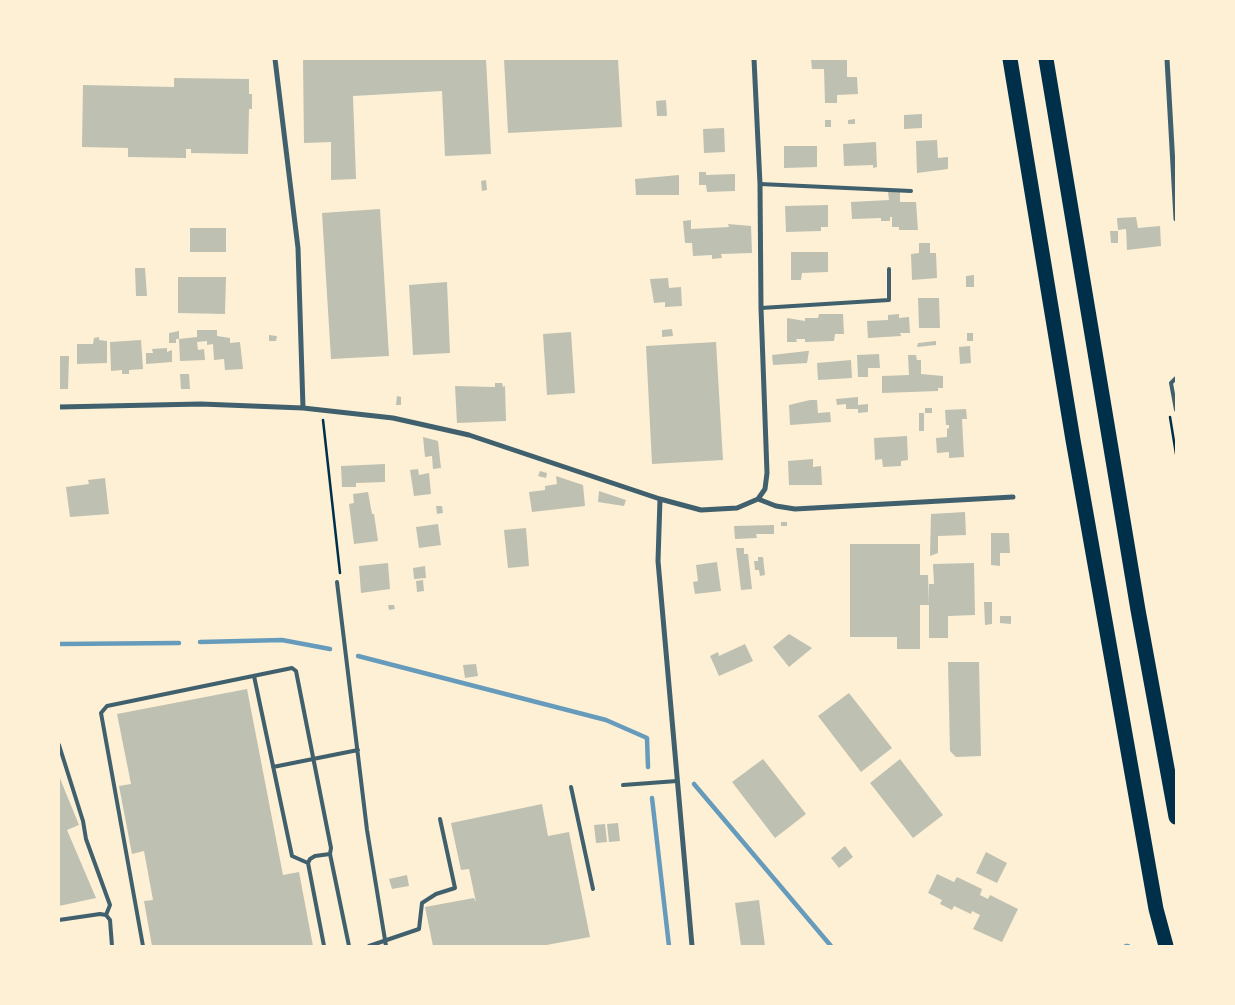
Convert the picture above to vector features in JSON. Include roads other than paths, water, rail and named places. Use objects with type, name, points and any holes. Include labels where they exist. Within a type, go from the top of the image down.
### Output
[{"type":"highway","points":[[1010,59],[1073,440],[1161,946]]},
{"type":"highway","points":[[1046,59],[1138,610],[1176,816]]},
{"type":"highway","points":[[1156,910],[1166,946]]},
{"type":"street","points":[[275,59],[298,248],[303,408]]},
{"type":"street","points":[[59,407],[201,404],[303,408],[393,418],[469,435],[660,500],[702,510],[738,508],[758,499],[765,489],[767,473],[761,308],[760,184],[754,59]]},
{"type":"street","points":[[1167,59],[1176,219]]},
{"type":"street","points":[[758,499],[776,506],[794,509],[1013,497]]},
{"type":"street","points":[[660,500],[658,561],[692,946]]},
{"type":"lane","points":[[760,184],[911,191]]},
{"type":"lane","points":[[761,308],[889,300],[889,269]]},
{"type":"lane","points":[[1176,378],[1171,382],[1176,410]]},
{"type":"lane","points":[[337,582],[367,830],[386,944]]},
{"type":"lane","points":[[144,946],[101,713],[107,706],[287,669],[296,671],[349,946]]},
{"type":"lane","points":[[254,676],[292,856],[308,863]]},
{"type":"lane","points":[[59,745],[83,821],[86,839],[110,905],[106,915]]},
{"type":"lane","points":[[273,768],[358,750]]},
{"type":"lane","points":[[623,785],[677,781]]},
{"type":"lane","points":[[572,787],[593,889]]},
{"type":"lane","points":[[369,946],[386,944],[406,932],[420,929],[422,903],[436,894],[455,888],[440,819]]},
{"type":"lane","points":[[324,946],[308,863],[315,856],[330,854]]},
{"type":"lane","points":[[59,920],[100,914],[106,915],[110,920],[112,946]]},
{"type":"waterway","points":[[200,642],[282,640],[330,649]]},
{"type":"waterway","points":[[59,644],[179,643]]},
{"type":"waterway","points":[[358,656],[606,720],[647,738],[648,767]]},
{"type":"waterway","points":[[694,784],[831,946]]},
{"type":"waterway","points":[[652,798],[669,946]]}]
